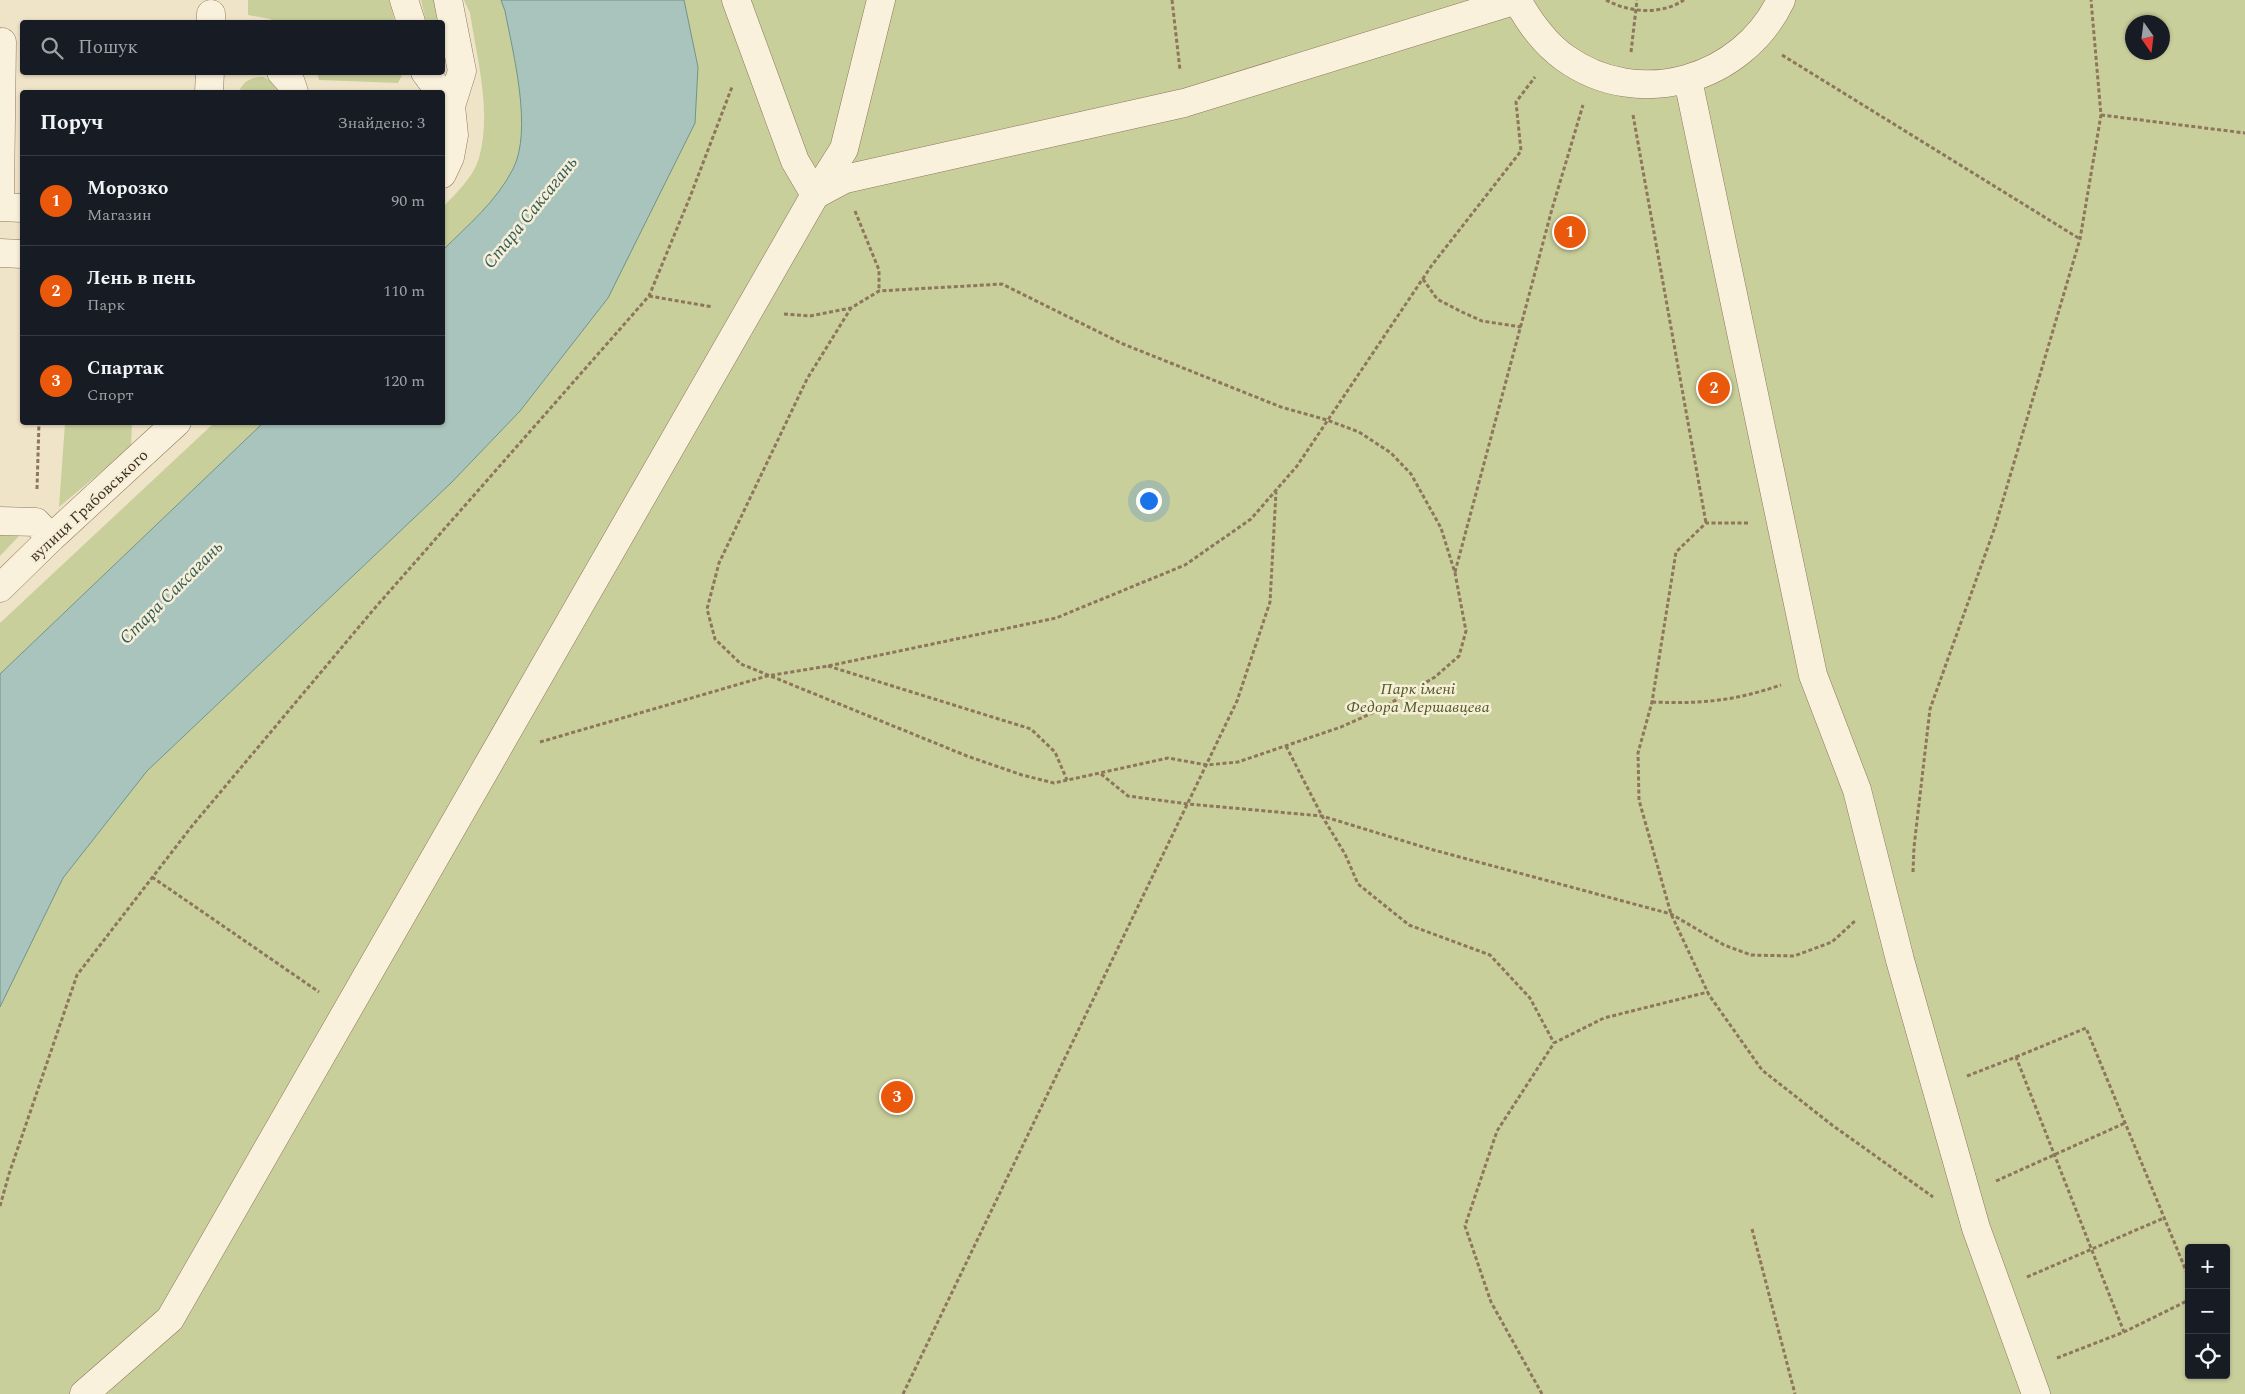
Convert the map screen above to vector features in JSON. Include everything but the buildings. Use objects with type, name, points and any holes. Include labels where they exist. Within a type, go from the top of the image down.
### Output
[{"type":"street","points":[[404,0],[410,20]]},
{"type":"street","points":[[445,168],[450,157],[454,135],[445,98],[462,71],[448,0]]},
{"type":"street","points":[[736,0],[795,161],[816,195]]},
{"type":"street","points":[[84,1394],[170,1319],[844,149],[882,0]]},
{"type":"street","points":[[816,195],[845,179],[1184,103],[1517,0],[1540,35],[1555,50],[1592,73],[1627,83],[1654,84],[1688,80],[1724,64],[1756,39],[1781,0]]},
{"type":"street","points":[[0,196],[2,42]]},
{"type":"street","points":[[209,90],[210,75]]},
{"type":"street","points":[[283,75],[293,90]]},
{"type":"street","points":[[427,75],[439,90]]},
{"type":"street","points":[[1688,80],[1813,675],[1857,790],[1900,960],[1967,1195],[1998,1289],[2033,1384]]},
{"type":"street","points":[[0,207],[20,208]]},
{"type":"street","points":[[0,253],[20,254]]},
{"type":"street","name":"вулиця Грабовського","points":[[0,588],[43,530],[157,432],[171,425]]},
{"type":"street","points":[[0,521],[43,530]]},
{"type":"path","points":[[1172,0],[1184,103]]},
{"type":"path","points":[[1606,0],[1615,5],[1636,11],[1657,10],[1677,5],[1684,0]]},
{"type":"path","points":[[1637,0],[1627,83],[1706,523]]},
{"type":"path","points":[[1913,877],[1914,847],[1930,709],[1995,527],[2080,238],[2101,115],[2091,0]]},
{"type":"path","points":[[1756,39],[2080,238]]},
{"type":"path","points":[[494,755],[767,676],[828,666],[1056,618],[1185,565],[1251,519],[1297,466],[1423,279],[1521,151],[1516,102],[1555,50]]},
{"type":"path","points":[[1455,573],[1552,209],[1592,73]]},
{"type":"path","points":[[0,1206],[9,1174],[78,975],[192,826],[374,610],[649,296],[690,197],[732,85]]},
{"type":"path","points":[[2101,115],[2245,133]]},
{"type":"path","points":[[845,179],[859,224],[879,270],[879,291],[1002,284],[1123,344],[1281,408],[1327,420],[1359,432],[1391,453],[1411,474],[1441,528],[1455,573],[1466,631],[1459,656],[1435,677],[1379,710],[1341,727],[1238,762],[1208,765],[1168,758],[1054,783],[1012,772],[967,756],[741,664],[715,639],[707,609],[719,563],[807,379],[851,308]]},
{"type":"path","points":[[1423,279],[1437,299],[1462,312],[1482,321],[1521,326]]},
{"type":"path","points":[[39,425],[43,530]]},
{"type":"path","points":[[902,1394],[1237,702],[1270,602],[1276,491]]},
{"type":"path","points":[[1781,523],[1706,523],[1676,552],[1652,702],[1638,753],[1639,800],[1671,914],[1708,992],[1762,1070],[1832,1125],[1936,1199]]},
{"type":"path","points":[[828,666],[1031,729],[1055,752],[1067,780]]},
{"type":"path","points":[[1652,702],[1726,701],[1813,675]]},
{"type":"path","points":[[1286,746],[1322,816],[1345,854],[1358,884],[1410,925],[1490,956],[1530,998],[1554,1043]]},
{"type":"path","points":[[1101,773],[1128,796],[1188,804],[1322,816],[1430,849],[1671,914],[1724,944],[1751,955],[1794,956],[1832,942],[1859,917]]},
{"type":"path","points":[[152,877],[300,981],[347,1010]]},
{"type":"path","points":[[1542,1394],[1491,1302],[1464,1226],[1496,1131],[1554,1043],[1604,1018],[1708,992]]},
{"type":"path","points":[[1936,1088],[2086,1028],[2185,1268]]},
{"type":"path","points":[[2016,1057],[2124,1332]]},
{"type":"path","points":[[1967,1195],[2125,1123]]},
{"type":"path","points":[[1998,1289],[2164,1218]]},
{"type":"path","points":[[1752,1229],[1795,1394]]},
{"type":"path","points":[[2033,1384],[2058,1358],[2124,1332],[2185,1302]]},
{"type":"green space","points":[[248,0],[389,0],[394,20],[272,20],[248,15]]},
{"type":"green space","points":[[421,0],[435,0],[440,20],[426,20]]},
{"type":"green space","points":[[464,0],[501,0],[505,11],[520,91],[521,134],[519,153],[513,169],[498,192],[445,248],[445,205],[464,185],[473,172],[479,158],[483,140],[484,104],[470,13]]},
{"type":"green space","name":"Парк імені Федора Мершавцева","points":[[684,0],[2245,0],[2245,1394],[0,1394],[0,1007],[63,878],[147,771],[451,483],[520,411],[608,298],[698,67]]},
{"type":"green space","points":[[318,75],[402,75],[398,83],[319,80]]},
{"type":"green space","points":[[263,77],[273,82],[279,90],[240,90],[248,80]]},
{"type":"green space","points":[[65,425],[132,425],[131,447],[59,507]]},
{"type":"green space","points":[[212,425],[261,425],[0,674],[0,623]]},
{"type":"green space","points":[[0,535],[19,536],[0,556]]},
{"type":"water","name":"Стара Саксагань","points":[[501,0],[684,0],[698,67],[695,123],[608,298],[520,411],[451,483],[147,771],[63,878],[0,1007],[0,674],[261,425],[445,425],[445,248],[498,192],[513,169],[519,153],[521,134],[520,91],[505,11]]},
{"type":"place","name":"Морозко","points":[[1570,232]]},
{"type":"place","name":"Лень в пень","points":[[1714,388]]},
{"type":"place","name":"Спартак","points":[[897,1097]]}]
